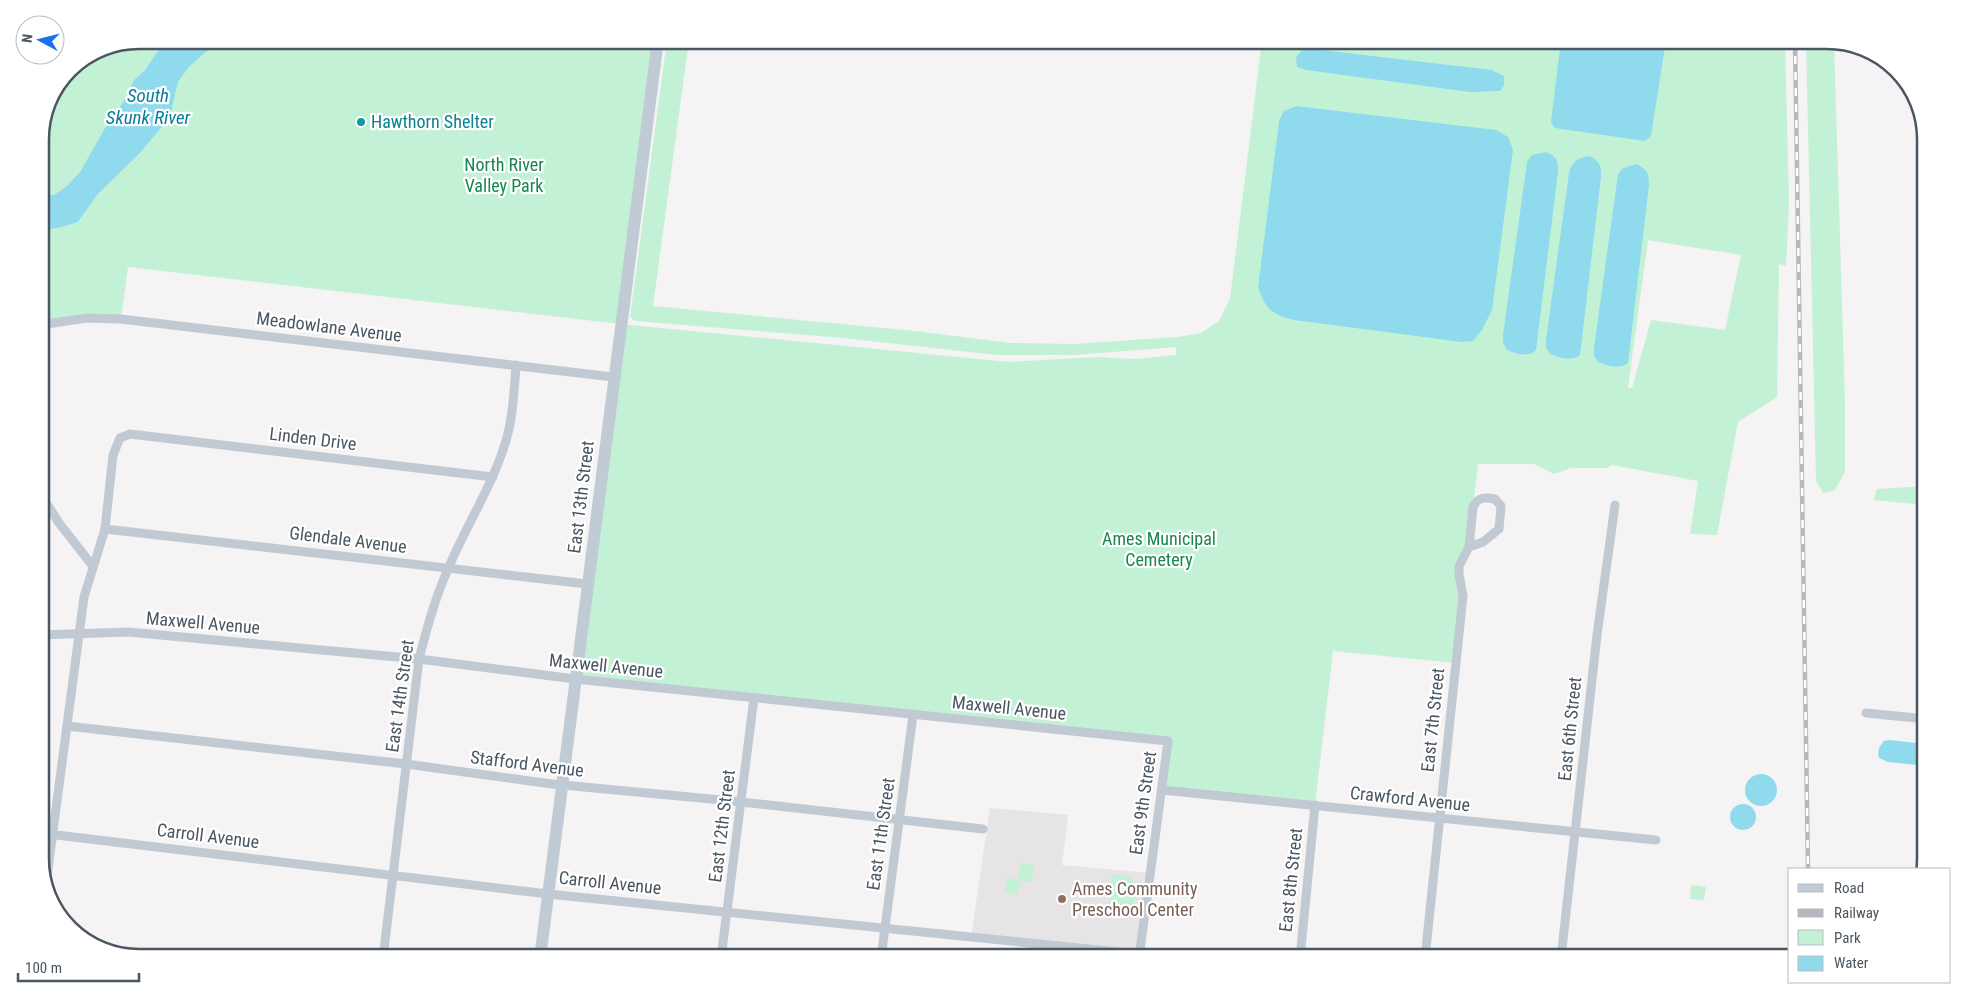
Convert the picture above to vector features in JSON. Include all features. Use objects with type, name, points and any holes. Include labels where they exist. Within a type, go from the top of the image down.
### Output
[{"type":"main road","name":"East 13th Street","points":[[541,949],[613,377],[657,49]]},
{"type":"street","name":"Meadowlane Avenue","points":[[49,324],[87,318],[121,319],[613,377]]},
{"type":"street","name":"East 14th Street","points":[[384,949],[418,659],[430,617],[448,568],[493,477],[506,442],[516,365]]},
{"type":"street","name":"Linden Drive","points":[[105,529],[116,446],[120,438],[130,434],[493,477]]},
{"type":"street","name":"East 7th Street","points":[[1426,949],[1463,596],[1459,566],[1469,547],[1472,507],[1481,498],[1495,499],[1501,506],[1499,529],[1483,542],[1469,547]]},
{"type":"street","name":"East 6th Street","points":[[1561,949],[1597,632],[1615,505]]},
{"type":"street","points":[[49,507],[92,565]]},
{"type":"street","name":"Glendale Avenue","points":[[105,529],[587,584]]},
{"type":"street","points":[[49,863],[84,597],[92,565],[105,529]]},
{"type":"street","name":"Maxwell Avenue","points":[[49,635],[128,632],[418,659],[575,679],[1168,741]]},
{"type":"street","name":"East 12th Street","points":[[722,949],[754,698]]},
{"type":"street","points":[[1866,712],[1917,718]]},
{"type":"street","name":"East 11th Street","points":[[882,949],[913,715]]},
{"type":"street","name":"Stafford Avenue","points":[[67,726],[406,764],[562,785],[741,802],[983,829]]},
{"type":"street","name":"East 9th Street","points":[[1140,949],[1168,741]]},
{"type":"street","name":"Crawford Avenue","points":[[1162,790],[1656,840]]},
{"type":"street","name":"East 8th Street","points":[[1301,949],[1315,805]]},
{"type":"street","name":"Carroll Avenue","points":[[49,834],[548,894],[1076,949]]},
{"type":"shaded area","name":"Ames Community Preschool Center","points":[[990,808],[1068,815],[1062,865],[1150,873],[1142,949],[1091,949],[971,937]]},
{"type":"green space","points":[[159,49],[145,70],[134,80],[124,101],[105,128],[80,172],[67,186],[54,195],[49,195],[49,133],[52,115],[58,99],[71,79],[94,61],[121,50]]},
{"type":"green space","name":"North River Valley Park","points":[[213,49],[657,49],[620,324],[128,267],[121,319],[49,324],[49,228],[78,222],[98,194],[140,153],[170,117],[178,82],[189,67],[207,51]]},
{"type":"green space","name":"Ames Municipal Cemetery","points":[[666,49],[688,49],[653,306],[915,331],[1011,343],[1074,344],[1177,337],[1201,333],[1219,321],[1230,299],[1261,49],[1785,49],[1789,203],[1786,266],[1779,264],[1777,397],[1738,422],[1717,535],[1690,534],[1698,481],[1612,465],[1606,468],[1571,468],[1554,474],[1534,464],[1478,464],[1473,507],[1463,555],[1456,663],[1333,651],[1315,805],[1162,790],[1168,742],[575,679],[620,324],[1009,362],[1098,357],[1135,359],[1176,355],[1176,347],[1074,355],[997,355],[843,338],[635,321],[630,317]],"holes":[[[1648,240],[1741,255],[1725,330],[1651,320],[1632,388],[1628,388]]]},
{"type":"green space","points":[[1806,49],[1833,49],[1845,403],[1845,472],[1835,490],[1823,493],[1816,481]]},
{"type":"green space","points":[[1917,487],[1917,504],[1874,500],[1877,489]]},
{"type":"green space","points":[[1020,863],[1034,865],[1032,882],[1020,880],[1018,894],[1005,892],[1007,878],[1018,880]]},
{"type":"green space","points":[[1112,874],[1130,876],[1136,889],[1133,915],[1108,913]]},
{"type":"green space","points":[[1691,885],[1706,887],[1704,900],[1690,899]]},
{"type":"water","name":"South Skunk River","points":[[159,49],[213,49],[207,51],[189,67],[178,82],[170,117],[140,153],[98,194],[78,222],[49,229],[49,195],[54,195],[67,186],[80,172],[105,128],[124,101],[134,80],[145,70]]},
{"type":"water","points":[[1303,49],[1313,49],[1492,70],[1504,76],[1504,85],[1500,91],[1470,92],[1306,70],[1297,67],[1296,57]]},
{"type":"water","points":[[1560,49],[1665,49],[1651,136],[1645,141],[1555,128],[1551,122]]},
{"type":"water","points":[[1296,106],[1496,130],[1508,137],[1513,150],[1492,310],[1482,330],[1473,341],[1462,342],[1294,320],[1280,316],[1267,306],[1258,288],[1279,121],[1284,111]]},
{"type":"water","points":[[1546,152],[1556,159],[1558,172],[1536,350],[1530,354],[1522,354],[1507,350],[1503,343],[1503,335],[1527,162],[1532,155]]},
{"type":"water","points":[[1590,156],[1599,164],[1601,177],[1580,355],[1565,359],[1550,354],[1546,347],[1546,340],[1569,173],[1576,161]]},
{"type":"water","points":[[1637,164],[1647,172],[1649,185],[1628,363],[1613,367],[1598,362],[1594,355],[1594,348],[1618,174],[1623,168]]},
{"type":"water","points":[[1884,741],[1917,743],[1917,765],[1888,762],[1879,758],[1878,753]]},
{"type":"water","points":[[1761,774],[1767,775],[1772,779],[1776,784],[1776,796],[1772,801],[1767,805],[1761,806],[1755,805],[1750,801],[1746,796],[1745,790],[1746,784],[1750,779],[1755,775]]},
{"type":"water","points":[[1743,804],[1752,808],[1756,817],[1752,826],[1743,830],[1734,826],[1730,817],[1734,808]]},
{"type":"railway","points":[[1795,49],[1808,868]]},
{"type":"place","name":"Hawthorn Shelter","points":[[361,122]]},
{"type":"place","name":"Ames Community Preschool Center","points":[[1062,899]]}]
